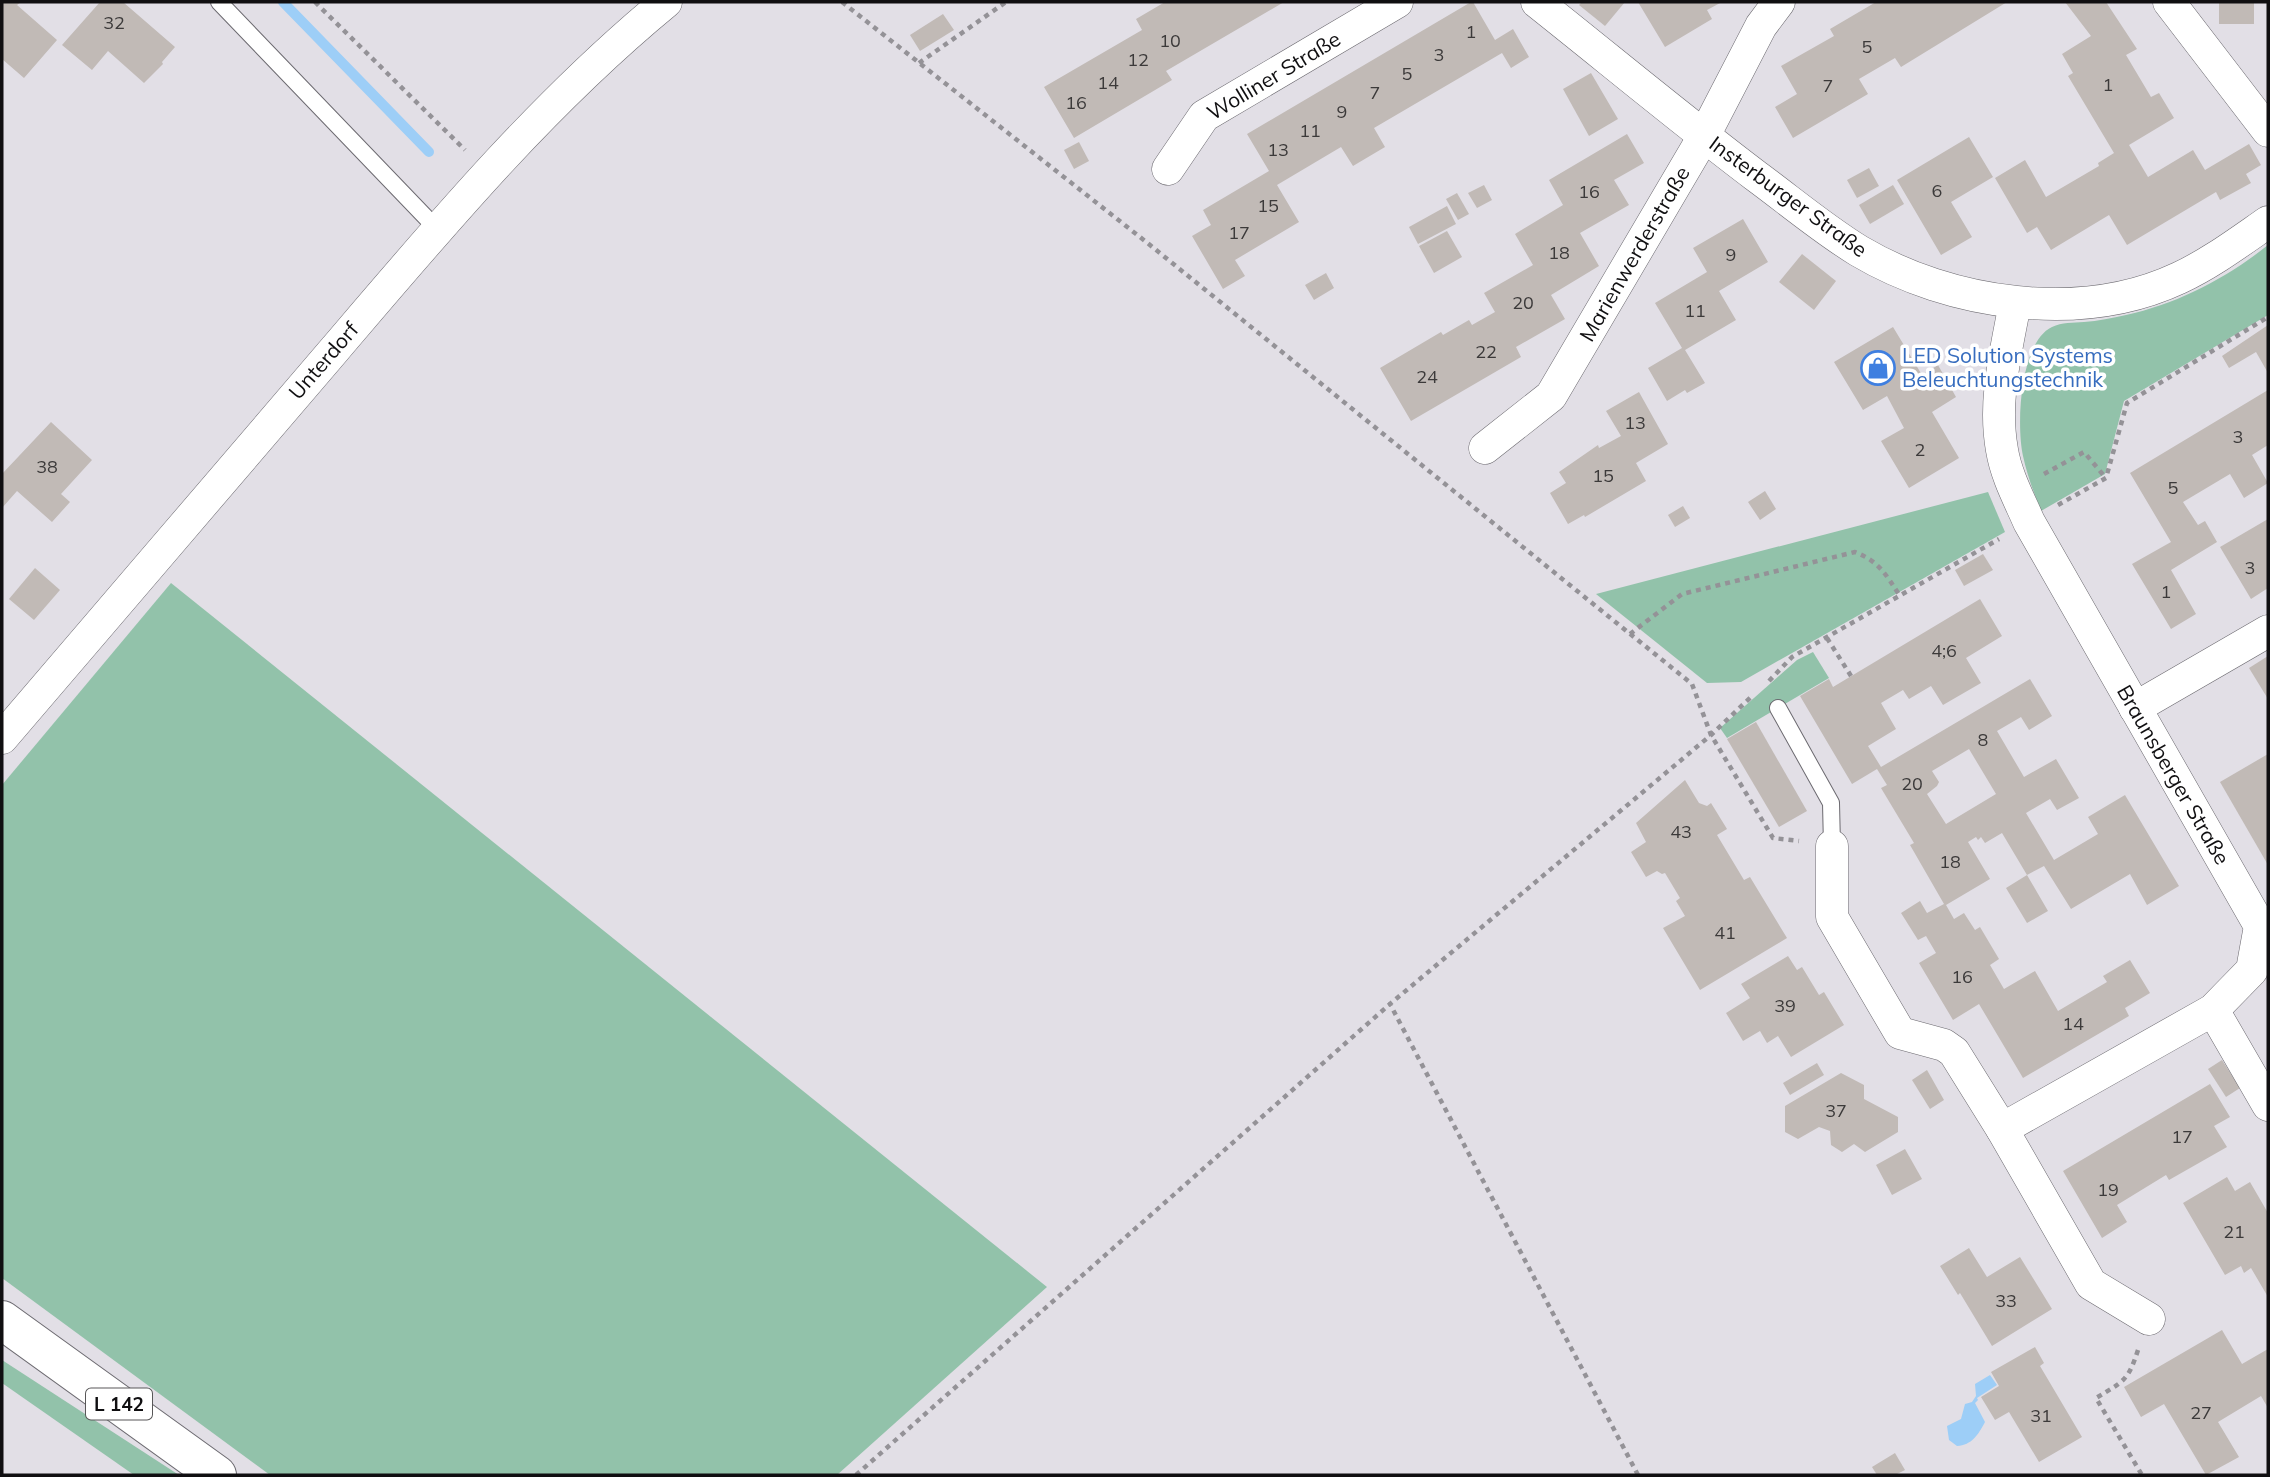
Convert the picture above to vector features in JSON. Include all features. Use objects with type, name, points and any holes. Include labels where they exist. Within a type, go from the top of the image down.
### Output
[{"type":"main road","name":"L 142","points":[[2,1320],[217,1475]]},
{"type":"street","name":"Unterdorf","points":[[2,738],[488,172],[614,45],[666,2]]},
{"type":"street","name":"Wolliner Straße","points":[[1168,169],[1204,116],[1397,2]]},
{"type":"street","name":"Insterburger Straße","points":[[1537,2],[1704,136],[1830,231],[1878,261],[1954,291],[2015,303],[2107,299],[2157,287],[2203,266],[2268,222]]},
{"type":"street","name":"Marienwerderstraße","points":[[1485,448],[1551,396],[1704,136],[1761,26],[1779,2]]},
{"type":"street","points":[[2169,2],[2268,131]]},
{"type":"street","name":"Braunsberger Straße","points":[[2002,1129],[2213,1010],[2252,970],[2260,926],[2029,522],[2015,490],[2002,453],[1998,405],[2015,303]]},
{"type":"street","points":[[2135,708],[2268,631]]},
{"type":"street","points":[[1832,846],[1832,917],[1900,1033],[1944,1045],[1954,1052],[2002,1129],[2091,1284],[2149,1319]]},
{"type":"street","points":[[2213,1010],[2268,1105]]},
{"type":"lane","points":[[219,2],[437,229]]},
{"type":"lane","points":[[1778,708],[1830,803],[1832,846]]},
{"type":"path","points":[[315,2],[488,172]]},
{"type":"path","points":[[842,2],[1134,233],[1692,684],[1711,735],[1773,838],[1832,846]]},
{"type":"path","points":[[919,63],[1006,2]]},
{"type":"path","points":[[1765,684],[1792,657],[2106,478],[2127,403],[2268,317]]},
{"type":"path","points":[[2015,490],[2084,452],[2106,478]]},
{"type":"path","points":[[1630,634],[1682,594],[1855,552],[1870,558],[1881,567],[1900,596]]},
{"type":"path","points":[[1827,638],[1851,676]]},
{"type":"path","points":[[856,1475],[1391,1004],[1711,735],[1756,693]]},
{"type":"path","points":[[1391,1004],[1638,1475]]},
{"type":"path","points":[[2142,1475],[2096,1398],[2125,1380],[2130,1373],[2149,1319]]},
{"type":"green space","points":[[2268,245],[2268,315],[2124,401],[2105,474],[2041,511],[2025,463],[2020,424],[2027,366],[2041,336],[2060,324],[2126,315],[2183,297],[2236,268]]},
{"type":"green space","points":[[1988,492],[2005,532],[1741,682],[1707,683],[1596,594]]},
{"type":"green space","points":[[171,583],[1047,1287],[837,1475],[270,1475],[2,1278],[2,785]]},
{"type":"green space","points":[[1813,652],[1829,678],[1727,738],[1720,728],[1797,660]]},
{"type":"green space","points":[[2,1360],[179,1475],[134,1475],[2,1383]]},
{"type":"water","points":[[1990,1375],[1997,1385],[1977,1398],[1975,1403],[1985,1422],[1967,1444],[1957,1446],[1949,1440],[1947,1426],[1961,1419],[1965,1404],[1972,1402],[1976,1396],[1975,1384]]},
{"type":"building","points":[[2,2],[21,2],[17,5],[57,40],[24,78],[2,59]]},
{"type":"building","points":[[100,2],[123,2],[175,47],[144,83],[108,51],[92,70],[62,45]]},
{"type":"building","points":[[1165,2],[1284,2],[1166,71],[1172,80],[1074,138],[1044,87],[1142,30],[1136,19]]},
{"type":"building","points":[[1471,2],[1495,40],[1513,29],[1529,57],[1511,68],[1502,53],[1374,128],[1385,147],[1353,166],[1341,147],[1277,185],[1299,222],[1235,260],[1245,276],[1223,289],[1192,236],[1211,225],[1203,210],[1269,171],[1247,134]]},
{"type":"building","points":[[1582,2],[1625,2],[1605,26],[1579,5]]},
{"type":"building","points":[[1638,2],[1722,2],[1707,10],[1712,19],[1665,47]]},
{"type":"building","points":[[1876,2],[2007,2],[1901,67],[1895,58],[1859,79],[1868,94],[1793,138],[1775,107],[1797,94],[1781,66],[1834,36],[1830,29]]},
{"type":"building","points":[[2065,2],[2106,2],[2137,49],[2126,55],[2151,97],[2159,93],[2174,118],[2129,145],[2148,177],[2193,150],[2205,170],[2249,144],[2261,165],[2246,174],[2251,183],[2220,200],[2216,192],[2127,245],[2109,215],[2051,250],[2037,227],[2027,233],[1995,178],[2025,160],[2046,197],[2099,166],[2098,163],[2114,153],[2068,76],[2073,73],[2062,54],[2091,36]]},
{"type":"building","points":[[2219,2],[2254,2],[2254,24],[2219,24]]},
{"type":"building","points":[[943,14],[954,30],[920,51],[910,35]]},
{"type":"building","points":[[1591,73],[1618,119],[1589,136],[1563,89]]},
{"type":"building","points":[[1627,134],[1644,163],[1614,180],[1629,205],[1580,233],[1599,266],[1551,295],[1565,319],[1516,347],[1521,357],[1411,421],[1380,368],[1441,332],[1443,335],[1469,320],[1472,325],[1495,312],[1484,293],[1533,265],[1515,234],[1563,205],[1549,180]]},
{"type":"building","points":[[1969,137],[1993,177],[1951,202],[1972,237],[1941,255],[1897,180]]},
{"type":"building","points":[[1079,142],[1089,161],[1074,169],[1064,150]]},
{"type":"building","points":[[1869,168],[1879,186],[1857,198],[1847,180]]},
{"type":"building","points":[[1484,185],[1492,200],[1477,208],[1468,193]]},
{"type":"building","points":[[1893,185],[1904,204],[1870,224],[1859,205]]},
{"type":"building","points":[[1457,193],[1469,214],[1458,220],[1446,199]]},
{"type":"building","points":[[1447,206],[1456,224],[1418,244],[1409,227]]},
{"type":"building","points":[[1743,219],[1768,262],[1719,291],[1736,320],[1685,350],[1705,383],[1687,393],[1685,390],[1667,401],[1648,368],[1682,348],[1655,303],[1707,272],[1693,248]]},
{"type":"building","points":[[1447,231],[1462,257],[1434,273],[1419,246]]},
{"type":"building","points":[[1802,254],[1836,281],[1814,310],[1779,282]]},
{"type":"building","points":[[1326,273],[1334,288],[1314,300],[1305,285]]},
{"type":"building","points":[[2268,325],[2268,373],[2256,352],[2229,368],[2222,356]]},
{"type":"building","points":[[1893,327],[1922,375],[1938,365],[1956,397],[1932,412],[1959,458],[1909,488],[1881,441],[1904,428],[1887,396],[1863,410],[1834,362]]},
{"type":"building","points":[[2268,390],[2268,445],[2252,455],[2268,483],[2244,498],[2230,474],[2183,502],[2198,525],[2205,521],[2217,542],[2171,570],[2196,614],[2171,629],[2132,564],[2171,542],[2130,473]]},
{"type":"building","points":[[1639,392],[1668,444],[1636,463],[1646,481],[1568,524],[1550,493],[1566,483],[1559,472],[1598,445],[1599,448],[1621,436],[1606,411]]},
{"type":"building","points":[[51,422],[92,460],[61,494],[70,502],[52,522],[17,491],[2,508],[2,474]]},
{"type":"building","points":[[1765,491],[1776,509],[1760,520],[1748,502]]},
{"type":"building","points":[[1683,506],[1690,518],[1675,527],[1668,515]]},
{"type":"building","points":[[2268,519],[2268,588],[2251,599],[2220,547]]},
{"type":"building","points":[[1983,554],[1993,570],[1964,586],[1955,570]]},
{"type":"building","points":[[35,568],[60,590],[34,620],[9,599]]},
{"type":"building","points":[[1980,599],[2002,636],[1966,658],[1981,683],[1943,705],[1931,686],[1909,699],[1903,690],[1881,703],[1896,729],[1868,746],[1881,767],[2030,679],[2052,716],[2029,730],[2021,717],[1997,731],[2024,777],[2056,759],[2079,798],[2057,810],[2050,799],[2026,813],[2054,860],[2098,834],[2088,817],[2125,795],[2179,886],[2147,905],[2130,874],[2071,909],[2044,866],[2027,875],[2002,833],[1985,843],[1981,837],[1968,842],[1990,879],[1946,905],[1954,919],[1964,913],[1975,930],[1980,927],[1999,959],[1990,965],[2004,989],[2035,971],[2058,1011],[2107,982],[2103,976],[2130,960],[2150,993],[2125,1008],[2129,1016],[2023,1078],[1979,1004],[1953,1020],[1919,963],[1936,953],[1926,936],[1918,940],[1901,913],[1920,901],[1927,913],[1944,904],[1910,845],[1914,843],[1881,788],[1887,785],[1877,769],[1852,784],[1800,696],[1829,679],[1833,687]],"holes":[[[1969,749],[1996,794],[1946,824],[1927,794],[1939,782],[1932,771]]]},
{"type":"building","points":[[2268,656],[2268,699],[2249,668]]},
{"type":"building","points":[[1756,722],[1807,811],[1779,827],[1727,739]]},
{"type":"building","points":[[2268,754],[2268,865],[2220,782]]},
{"type":"building","points":[[1685,780],[1699,803],[1707,806],[1711,803],[1727,829],[1717,835],[1744,880],[1750,877],[1787,938],[1700,990],[1663,928],[1685,916],[1676,901],[1680,898],[1665,873],[1657,871],[1646,877],[1631,852],[1646,842],[1636,823]]},
{"type":"building","points":[[2027,875],[2048,911],[2027,923],[2006,888]]},
{"type":"building","points":[[1788,956],[1797,970],[1802,967],[1819,995],[1824,992],[1844,1025],[1791,1057],[1778,1036],[1767,1043],[1760,1031],[1743,1041],[1726,1013],[1750,998],[1741,984]]},
{"type":"building","points":[[2222,1060],[2240,1088],[2226,1097],[2208,1069]]},
{"type":"building","points":[[1817,1063],[1824,1075],[1790,1095],[1783,1083]]},
{"type":"building","points":[[1927,1070],[1944,1100],[1930,1109],[1912,1080]]},
{"type":"building","points":[[1841,1073],[1864,1085],[1864,1099],[1898,1117],[1898,1132],[1865,1152],[1854,1144],[1842,1152],[1831,1145],[1830,1131],[1819,1127],[1798,1139],[1785,1132],[1785,1106]]},
{"type":"building","points":[[2210,1084],[2230,1117],[2214,1126],[2227,1147],[2169,1180],[2166,1175],[2117,1205],[2127,1222],[2102,1238],[2063,1171]]},
{"type":"building","points":[[1905,1149],[1922,1179],[1892,1195],[1876,1165]]},
{"type":"building","points":[[2227,1177],[2235,1191],[2250,1182],[2268,1213],[2268,1297],[2251,1268],[2244,1273],[2241,1266],[2225,1275],[2183,1203]]},
{"type":"building","points":[[1969,1248],[1987,1277],[2020,1257],[2052,1309],[1992,1346],[1940,1266]]},
{"type":"building","points":[[2222,1330],[2242,1364],[2268,1349],[2268,1408],[2261,1396],[2218,1422],[2239,1457],[2206,1475],[2164,1404],[2141,1417],[2124,1387]]},
{"type":"building","points":[[2035,1347],[2044,1363],[2040,1366],[2082,1437],[2039,1462],[2009,1412],[1995,1420],[1981,1397],[1999,1386],[1991,1372]]},
{"type":"building","points":[[1895,1453],[1905,1470],[1895,1475],[1877,1475],[1872,1467]]},
{"type":"waterway","points":[[283,2],[429,152]]},
{"type":"place","name":"LED Solution Systems Beleuchtungstechnik","points":[[1878,368]]}]
